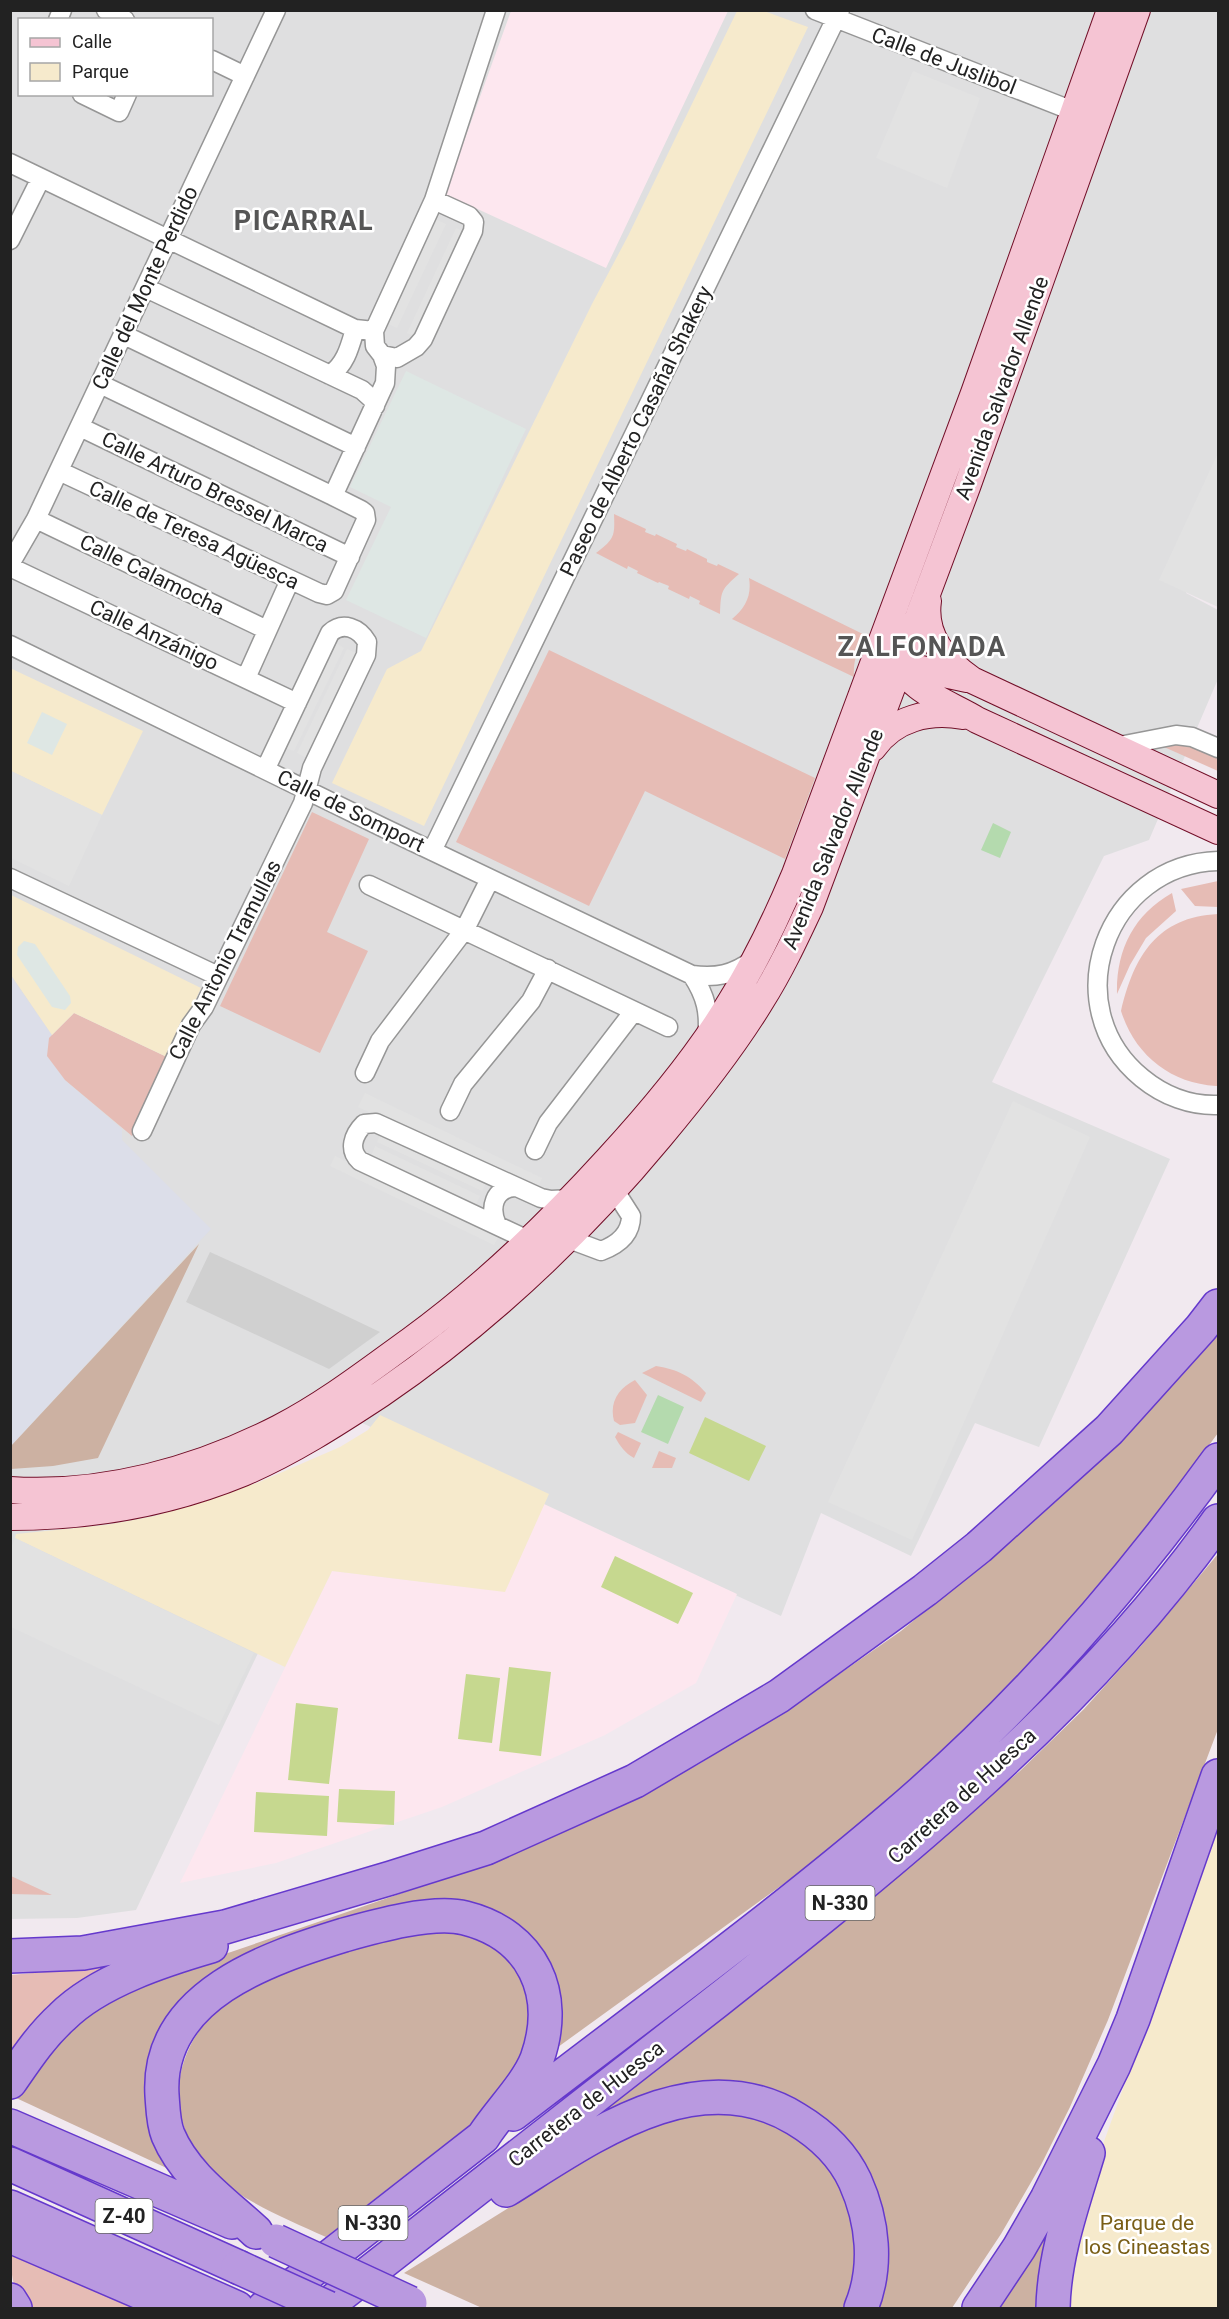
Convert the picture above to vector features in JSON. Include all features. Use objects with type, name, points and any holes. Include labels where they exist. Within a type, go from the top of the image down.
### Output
[{"type":"highway","points":[[10,1956],[83,1953],[225,1927],[486,1848],[635,1781],[779,1696],[890,1616],[979,1547],[1109,1430],[1218,1306]]},
{"type":"highway","name":"Carretera de Huesca","points":[[483,2137],[764,1921],[894,1817],[994,1724],[1060,1657],[1163,1536],[1218,1460]]},
{"type":"highway","name":"Carretera de Huesca","points":[[417,2236],[823,1917],[968,1794],[1042,1724],[1098,1666],[1158,1598],[1218,1521]]},
{"type":"highway","points":[[980,2308],[1019,2248],[1047,2199],[1114,2065],[1137,2008],[1218,1776]]},
{"type":"highway","points":[[10,2082],[42,2038],[63,2015],[122,1978],[201,1949],[372,1898],[456,1867],[486,1848]]},
{"type":"highway","points":[[266,2237],[198,2178],[179,2155],[168,2134],[161,2082],[165,2061],[176,2035],[191,2013],[231,1979],[260,1964],[366,1929],[435,1916],[464,1918],[503,1934],[535,1965],[543,1993],[543,2035],[536,2060],[525,2082],[497,2115],[483,2137]]},
{"type":"highway","points":[[1053,2308],[1059,2258],[1069,2215],[1114,2065]]},
{"type":"highway","points":[[417,2236],[446,2228],[581,2144],[627,2119],[658,2107],[693,2099],[721,2097],[753,2100],[782,2110],[808,2127],[831,2146],[850,2172],[864,2202],[871,2238],[871,2264],[867,2295],[861,2308]]},
{"type":"highway","points":[[10,2126],[266,2237],[416,2306]]},
{"type":"highway","name":"N-330","points":[[264,2308],[483,2137]]},
{"type":"highway","name":"Z-40","points":[[10,2164],[328,2308]]},
{"type":"highway","name":"Z-40","points":[[10,2207],[189,2300],[237,2308]]},
{"type":"highway","points":[[10,2236],[189,2300]]},
{"type":"highway","name":"N-330","points":[[324,2308],[417,2236]]},
{"type":"highway","points":[[10,2300],[15,2308]]},
{"type":"main road","name":"Avenida Salvador Allende","points":[[10,1490],[83,1489],[131,1482],[204,1460],[280,1427],[335,1395],[460,1303],[530,1241],[650,1112],[706,1039],[732,1000],[782,905],[795,874],[974,393],[1110,10]]},
{"type":"main road","name":"Avenida Salvador Allende","points":[[10,1517],[99,1512],[140,1504],[206,1486],[273,1459],[322,1432],[425,1363],[493,1309],[569,1239],[615,1191],[682,1111],[738,1036],[783,964],[810,907],[967,487],[1137,10]]},
{"type":"main road","points":[[929,586],[927,609],[933,637],[940,653],[972,681]]},
{"type":"main road","name":"Avenida Salvador Allende","points":[[893,610],[895,643],[901,668]]},
{"type":"main road","name":"Avenida Salvador Allende","points":[[858,700],[881,675],[901,668]]},
{"type":"main road","points":[[901,668],[922,668],[972,681],[1218,795]]},
{"type":"main road","points":[[901,668],[925,691],[977,720],[1218,831]]},
{"type":"main road","points":[[868,756],[884,735],[904,721],[939,714],[977,720]]},
{"type":"street","points":[[106,10],[121,18]]},
{"type":"street","name":"Calle del Monte Perdido","points":[[10,566],[59,471],[276,10]]},
{"type":"street","points":[[333,496],[386,378],[386,366],[375,346],[374,331],[434,200],[496,10]]},
{"type":"street","name":"Calle de Juslibol","points":[[815,10],[838,15],[1073,111]]},
{"type":"street","name":"Paseo de Alberto Casañal Shakery","points":[[432,851],[838,15]]},
{"type":"street","points":[[213,60],[245,76]]},
{"type":"street","points":[[86,96],[119,112],[127,96]]},
{"type":"street","points":[[1073,111],[1102,107]]},
{"type":"street","points":[[10,163],[355,328],[374,331]]},
{"type":"street","points":[[10,240],[40,178]]},
{"type":"street","points":[[382,355],[397,358],[421,343],[473,231],[474,222],[469,216],[434,200]]},
{"type":"street","points":[[146,288],[368,394],[375,406]]},
{"type":"street","points":[[330,375],[337,370],[346,357],[355,328]]},
{"type":"street","points":[[124,335],[356,447]]},
{"type":"street","points":[[100,384],[362,510],[366,516],[366,523],[350,557]]},
{"type":"street","name":"Calle Arturo Bressel Marca","points":[[80,427],[350,557]]},
{"type":"street","name":"Calle de Teresa Agüesca","points":[[59,471],[323,595],[330,594],[336,587],[350,557]]},
{"type":"street","name":"Calle Calamocha","points":[[36,519],[267,630]]},
{"type":"street","name":"Calle Anzánigo","points":[[10,566],[297,703]]},
{"type":"street","points":[[246,678],[290,580]]},
{"type":"street","name":"Calle Antonio Tramullas","points":[[142,1131],[191,1025],[204,1007],[303,804],[312,768],[366,655],[367,642],[358,632],[343,626],[330,633],[297,703]]},
{"type":"street","name":"Calle de Somport","points":[[10,645],[490,879],[697,976]]},
{"type":"street","points":[[266,768],[297,703]]},
{"type":"street","points":[[1114,747],[1176,735],[1192,737],[1218,748]]},
{"type":"street","points":[[1218,861],[1198,863],[1158,878],[1134,897],[1118,917],[1107,937],[1098,969],[1098,986],[1101,1011],[1108,1034],[1120,1056],[1135,1072],[1152,1086],[1172,1096],[1202,1106],[1218,1105]]},
{"type":"street","points":[[10,878],[218,976]]},
{"type":"street","points":[[365,1073],[380,1041],[465,929],[490,879]]},
{"type":"street","points":[[369,885],[668,1027]]},
{"type":"street","points":[[697,976],[718,977],[729,974],[754,958]]},
{"type":"street","points":[[450,1111],[463,1084],[531,1001],[548,969]]},
{"type":"street","points":[[697,976],[732,1000],[738,1014],[738,1036]]},
{"type":"street","points":[[697,976],[709,1018],[706,1039]]},
{"type":"street","points":[[535,1150],[548,1123],[634,1011]]},
{"type":"street","points":[[369,1122],[376,1123],[515,1187],[551,1200],[574,1196],[598,1188],[615,1191],[631,1216],[628,1231],[611,1247],[601,1251],[569,1239],[530,1241],[360,1161],[352,1153],[352,1147],[360,1127],[369,1122]]},
{"type":"street","points":[[497,1225],[493,1216],[494,1202],[502,1190],[515,1187]]},
{"type":"shaded area","points":[[10,11],[1218,11],[1218,523],[1186,593],[1218,610],[1218,679],[1149,840],[1104,856],[992,1082],[1170,1159],[1039,1447],[975,1423],[911,1556],[821,1513],[781,1616],[360,1422],[151,1526],[269,1630],[136,1910],[77,1918],[10,1919]]},
{"type":"shaded area","points":[[511,11],[728,11],[606,268],[445,194]]},
{"type":"shaded area","points":[[913,71],[980,98],[947,188],[876,158]]},
{"type":"shaded area","points":[[435,219],[446,224],[397,328],[386,323]]},
{"type":"shaded area","points":[[456,228],[467,233],[418,338],[407,333]]},
{"type":"shaded area","points":[[406,371],[526,429],[426,638],[346,600],[391,507],[350,487]]},
{"type":"shaded area","points":[[1218,453],[1218,607],[1159,580]]},
{"type":"shaded area","points":[[614,514],[646,529],[645,532],[655,536],[656,534],[677,544],[676,547],[686,551],[687,549],[707,559],[707,562],[717,566],[718,564],[739,574],[723,591],[720,614],[699,604],[700,601],[690,596],[689,599],[668,589],[669,586],[637,573],[638,571],[628,566],[627,569],[596,553],[612,537]]},
{"type":"shaded area","points":[[81,548],[211,611],[204,613],[83,555]]},
{"type":"shaded area","points":[[749,578],[869,637],[857,655],[854,677],[732,619],[746,601]]},
{"type":"shaded area","points":[[334,642],[344,648],[294,751],[283,747]]},
{"type":"shaded area","points":[[347,649],[358,654],[307,758],[297,753]]},
{"type":"shaded area","points":[[549,650],[815,778],[785,859],[645,791],[589,906],[456,842]]},
{"type":"shaded area","points":[[42,712],[67,724],[52,755],[27,743]]},
{"type":"shaded area","points":[[1169,744],[1187,744],[1218,756],[1218,771],[1164,747]]},
{"type":"shaded area","points":[[11,771],[102,815],[69,886],[11,858]]},
{"type":"shaded area","points":[[312,812],[369,839],[327,932],[368,951],[320,1053],[220,1006]]},
{"type":"shaded area","points":[[993,823],[1011,832],[1000,858],[981,850]]},
{"type":"shaded area","points":[[1218,881],[1218,907],[1195,906],[1181,889]]},
{"type":"shaded area","points":[[1172,893],[1176,911],[1146,938],[1117,994],[1120,963],[1129,936],[1147,912]]},
{"type":"shaded area","points":[[1218,914],[1218,1086],[1216,1086],[1184,1079],[1156,1064],[1135,1041],[1121,1011],[1133,973],[1141,957],[1152,943],[1179,923]]},
{"type":"shaded area","points":[[24,941],[35,944],[70,996],[71,1003],[65,1010],[52,1007],[17,955],[18,947]]},
{"type":"shaded area","points":[[10,975],[52,1035],[49,1038],[65,1080],[122,1129],[122,1140],[211,1229],[11,1446]]},
{"type":"shaded area","points":[[74,1013],[169,1058],[132,1136],[65,1080],[47,1056],[49,1038]]},
{"type":"shaded area","points":[[365,1093],[542,1178],[537,1190],[358,1107]]},
{"type":"shaded area","points":[[1013,1101],[1090,1137],[912,1540],[828,1502]]},
{"type":"shaded area","points":[[381,1132],[487,1181],[482,1191],[377,1142]]},
{"type":"shaded area","points":[[375,1146],[480,1196],[475,1206],[371,1156]]},
{"type":"shaded area","points":[[335,1156],[500,1234],[494,1245],[330,1166]]},
{"type":"shaded area","points":[[199,1244],[98,1458],[53,1466],[11,1469],[11,1446]]},
{"type":"shaded area","points":[[210,1252],[380,1332],[329,1369],[186,1302]]},
{"type":"shaded area","points":[[1218,1326],[1218,1433],[1098,1596],[945,1750],[867,1819],[800,1872],[558,2047],[559,1990],[551,1966],[532,1940],[374,1918],[171,2030],[173,2171],[14,2097],[75,2019],[159,1974],[231,1952],[469,1870],[610,1809],[699,1764],[805,1698],[901,1631],[992,1556]]},
{"type":"shaded area","points":[[656,1366],[678,1372],[695,1382],[706,1393],[701,1402],[642,1373]]},
{"type":"shaded area","points":[[635,1380],[647,1395],[635,1423],[620,1425],[614,1421],[614,1402],[620,1391]]},
{"type":"shaded area","points":[[658,1395],[684,1407],[668,1444],[641,1432]]},
{"type":"shaded area","points":[[705,1417],[766,1446],[749,1481],[689,1453]]},
{"type":"shaded area","points":[[618,1432],[641,1443],[634,1458],[625,1452],[615,1437]]},
{"type":"shaded area","points":[[659,1451],[676,1458],[672,1468],[652,1468]]},
{"type":"shaded area","points":[[544,1504],[737,1594],[696,1683],[605,1735],[442,1807],[276,1863],[180,1883],[332,1571],[466,1587],[507,1587]]},
{"type":"shaded area","points":[[15,1538],[254,1653],[219,1725],[11,1627],[11,1548]]},
{"type":"shaded area","points":[[1218,1554],[1218,1729],[1108,2020],[1070,2107],[1041,2165],[1001,2234],[952,2308],[872,2308],[868,2186],[727,2088],[525,2169],[840,1922],[1020,1771],[1084,1709],[1141,1646]]},
{"type":"shaded area","points":[[615,1556],[693,1593],[678,1624],[601,1587]]},
{"type":"shaded area","points":[[509,1667],[551,1672],[541,1756],[499,1751]]},
{"type":"shaded area","points":[[466,1674],[500,1678],[492,1743],[458,1739]]},
{"type":"shaded area","points":[[296,1703],[338,1708],[329,1784],[288,1780]]},
{"type":"shaded area","points":[[339,1789],[395,1791],[394,1825],[337,1822]]},
{"type":"shaded area","points":[[256,1792],[329,1796],[327,1836],[254,1832]]},
{"type":"shaded area","points":[[11,1876],[52,1895],[11,1894]]},
{"type":"shaded area","points":[[452,1917],[522,1950],[545,2015],[525,2082],[326,2237],[254,2203],[215,2176],[194,2149],[184,2127],[178,2104],[183,2065],[193,2041],[207,2021],[245,1990],[363,1932],[396,1922]]},
{"type":"shaded area","points":[[117,1962],[11,2066],[11,1975]]},
{"type":"shaded area","points":[[701,2113],[742,2113],[769,2121],[802,2139],[818,2152],[842,2186],[853,2212],[859,2237],[856,2273],[844,2308],[482,2308],[404,2273],[619,2139],[656,2124]]},
{"type":"shaded area","points":[[1059,2204],[1046,2308],[998,2308]]},
{"type":"shaded area","points":[[10,2249],[142,2308],[25,2308],[17,2294],[13,2280]]},
{"type":"green space","points":[[737,11],[764,11],[808,27],[424,826],[332,783],[387,669],[421,651],[592,304],[628,236]]},
{"type":"green space","points":[[10,668],[143,731],[102,815],[11,771]]},
{"type":"green space","points":[[11,895],[201,988],[169,1058],[74,1013],[52,1035],[11,975]]},
{"type":"green space","points":[[380,1415],[549,1494],[505,1592],[332,1571],[285,1667],[15,1538],[16,1534],[106,1525],[155,1516],[257,1483],[340,1447],[368,1430]]},
{"type":"green space","name":"Parque de los Cineastas","points":[[1218,1824],[1218,2308],[1065,2308],[1078,2214]]},
{"type":"district","name":"PICARRAL","points":[[304,221]]},
{"type":"district","name":"ZALFONADA","points":[[922,647]]}]
